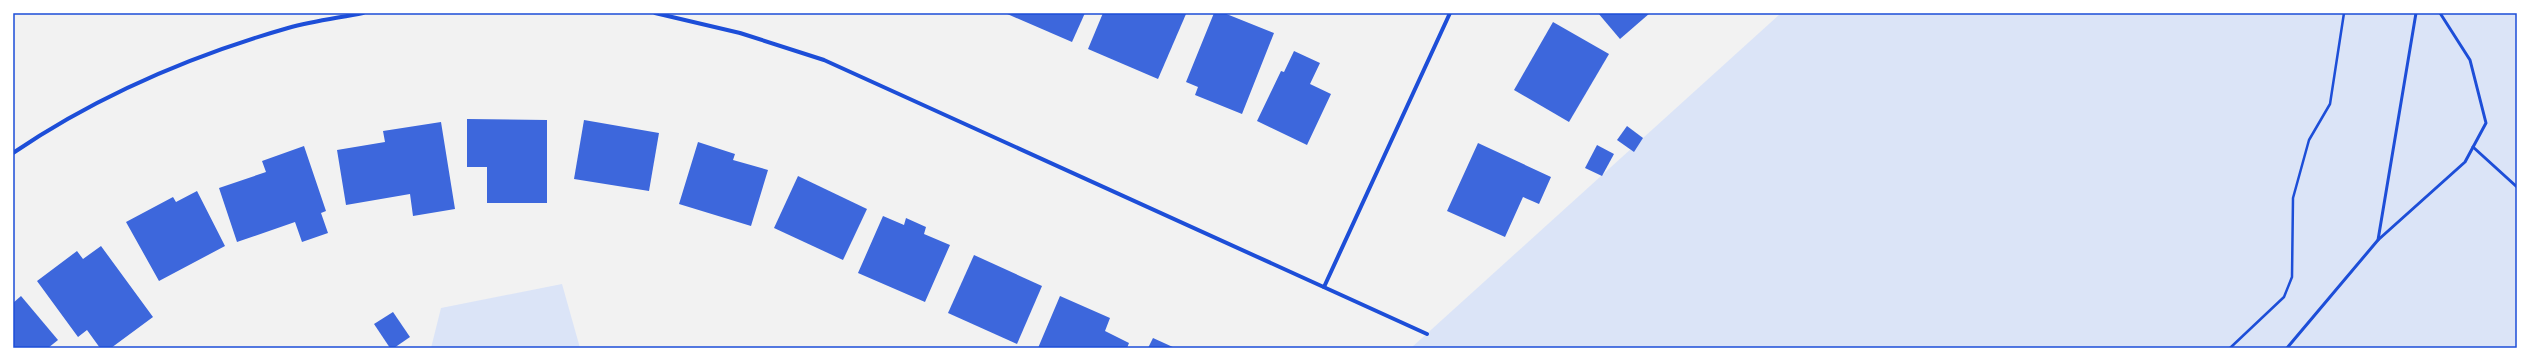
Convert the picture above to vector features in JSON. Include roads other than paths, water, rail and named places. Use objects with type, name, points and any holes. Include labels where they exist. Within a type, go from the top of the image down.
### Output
[{"type":"street","points":[[13,153],[48,129],[125,88],[206,53],[290,28],[363,13]]},
{"type":"street","points":[[655,13],[740,33],[824,60],[1427,334]]},
{"type":"street","points":[[1324,287],[1450,13]]},
{"type":"lane","points":[[2378,240],[2416,13]]},
{"type":"lane","points":[[2287,348],[2378,240],[2465,162],[2486,123],[2470,60],[2440,13]]},
{"type":"lane","points":[[2473,147],[2517,187]]}]
